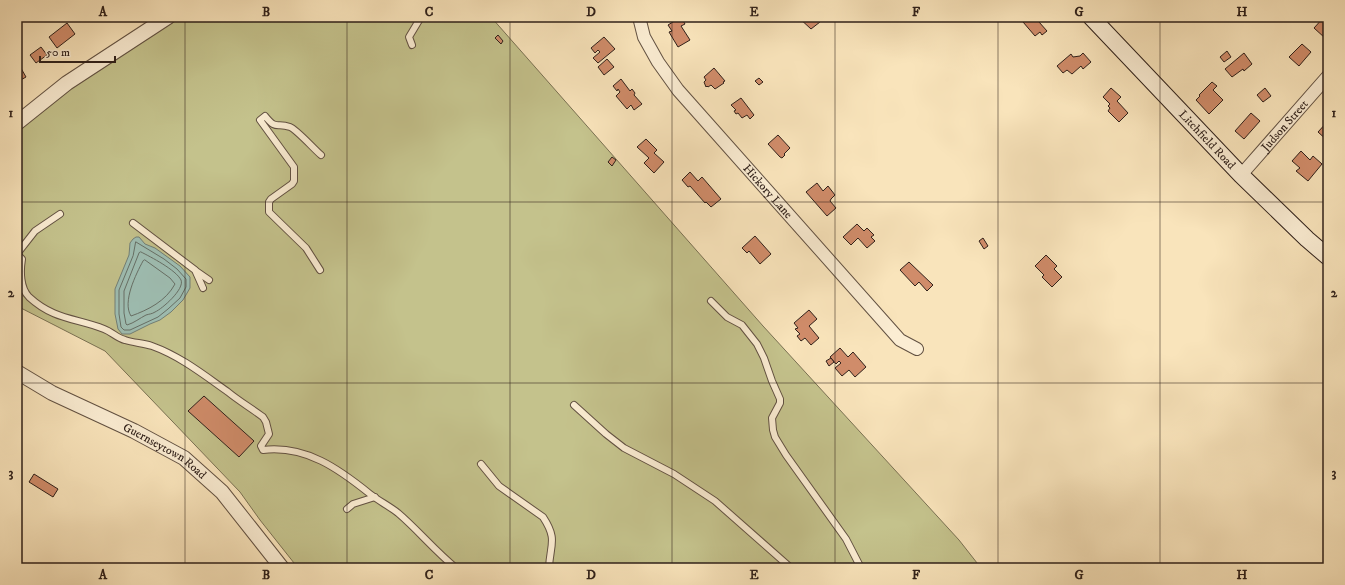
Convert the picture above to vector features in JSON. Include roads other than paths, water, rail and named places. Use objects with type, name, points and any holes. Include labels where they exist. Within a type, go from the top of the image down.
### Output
[{"type":"main road","name":"Litchfield Road","points":[[1091,17],[1241,175],[1307,239],[1328,257]]},
{"type":"street","points":[[17,123],[67,83],[168,17]]},
{"type":"street","name":"Hickory Lane","points":[[639,17],[644,37],[658,62],[678,90],[900,340],[917,349]]},
{"type":"street","name":"Judson Street","points":[[1241,175],[1328,76]]},
{"type":"street","name":"Guernseytown Road","points":[[17,372],[52,393],[134,431],[184,458],[222,492],[282,568]]},
{"type":"lane","points":[[412,45],[409,36],[421,17]]},
{"type":"lane","points":[[320,270],[306,248],[269,212],[269,202],[271,199],[294,181],[294,167],[260,120],[265,116],[272,125],[290,127],[321,155]]},
{"type":"lane","points":[[60,214],[35,232],[25,242],[17,254],[22,259],[22,284],[28,295],[42,307],[57,315],[105,329],[126,341],[152,346],[180,360],[263,417],[269,434],[261,446],[263,450],[286,450],[302,453],[318,459],[349,476],[399,514],[456,568]]},
{"type":"lane","points":[[133,222],[209,280]]},
{"type":"lane","points":[[195,270],[203,288]]},
{"type":"lane","points":[[711,301],[727,317],[742,325],[757,344],[780,399],[780,403],[772,418],[772,430],[786,455],[846,539],[861,568]]},
{"type":"lane","points":[[574,405],[624,448],[674,474],[715,501],[791,568]]},
{"type":"lane","points":[[481,464],[499,486],[542,517],[547,524],[553,539],[549,568]]},
{"type":"lane","points":[[347,509],[351,505],[375,497]]},
{"type":"water","points":[[136,237],[139,237],[145,244],[155,248],[180,266],[190,277],[190,288],[183,300],[160,320],[130,334],[122,334],[118,329],[115,314],[115,289],[129,255],[130,243]]}]
